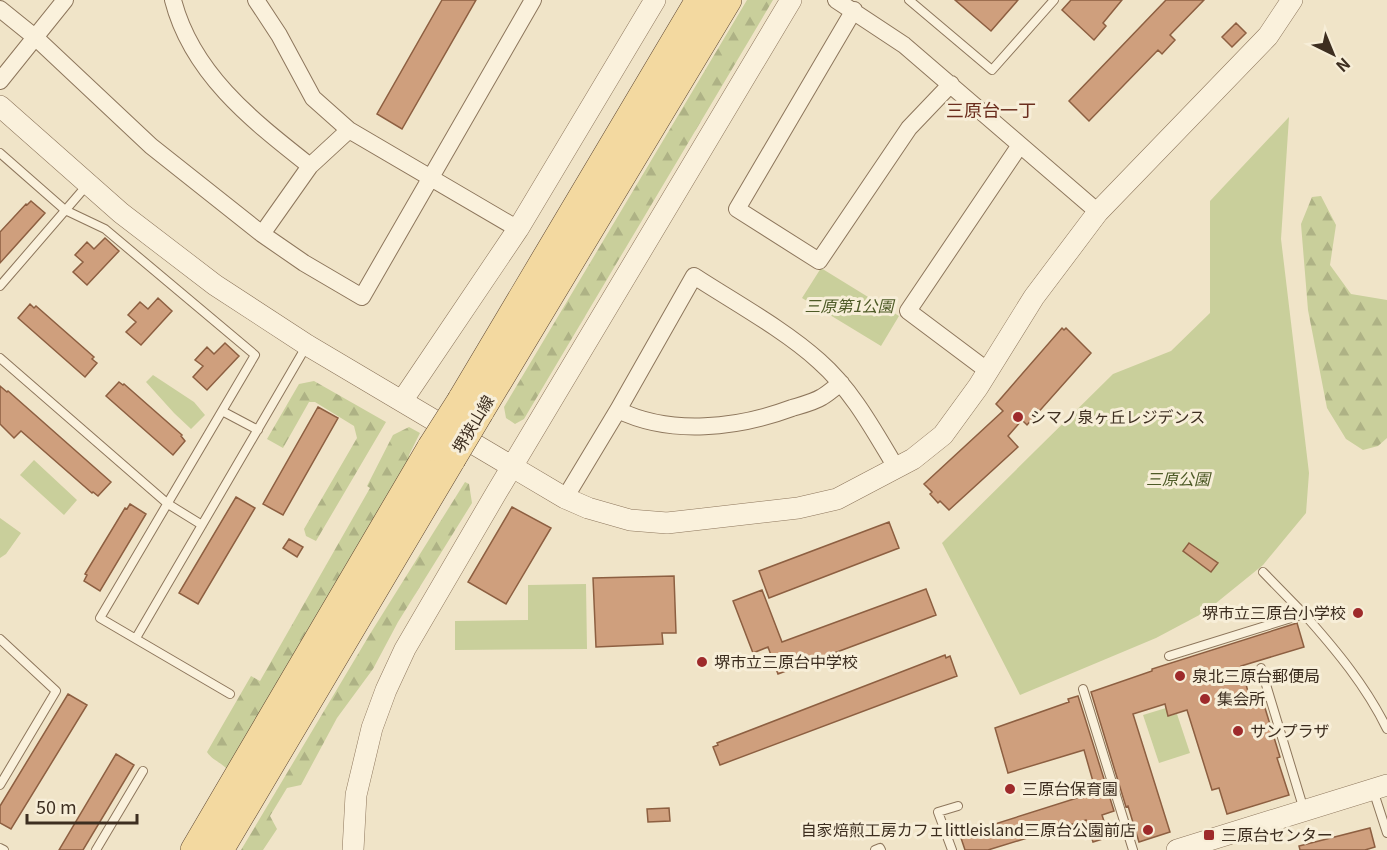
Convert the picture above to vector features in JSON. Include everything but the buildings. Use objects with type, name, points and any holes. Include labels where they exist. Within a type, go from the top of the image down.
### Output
[{"type":"main road","name":"堺狭山線","points":[[194,850],[470,406],[699,0]]},
{"type":"main road","name":"堺狭山線","points":[[470,406],[728,0]]},
{"type":"main road","name":"堺狭山線","points":[[220,850],[442,453]]},
{"type":"street","points":[[0,81],[66,0]]},
{"type":"street","points":[[173,0],[187,37],[209,75],[259,125],[310,166]]},
{"type":"street","points":[[256,0],[279,35],[313,98],[349,130],[518,229]]},
{"type":"street","points":[[0,9],[36,38],[151,146],[262,234],[304,263],[362,297],[533,0]]},
{"type":"street","points":[[402,400],[518,229],[655,0]]},
{"type":"street","points":[[353,850],[356,795],[372,728],[405,649],[790,0]]},
{"type":"street","points":[[836,0],[904,45],[1098,212]]},
{"type":"street","points":[[0,106],[173,255],[260,316],[565,498],[588,508],[630,520],[667,523],[798,508],[837,500],[914,459],[943,435],[988,371],[1034,297],[1098,212],[1268,36],[1292,0]]},
{"type":"street","points":[[854,10],[737,208],[819,261],[909,128],[951,84]]},
{"type":"street","points":[[262,234],[310,166],[349,130]]},
{"type":"street","points":[[988,371],[908,311],[1020,145]]},
{"type":"street","points":[[565,498],[694,276],[819,360],[841,383],[866,417],[897,468]]},
{"type":"street","points":[[618,410],[636,419],[672,425],[719,426],[767,417],[822,398],[841,383]]},
{"type":"street","points":[[1177,850],[1380,787]]},
{"type":"lane","points":[[909,0],[992,70],[1054,0]]},
{"type":"lane","points":[[0,153],[65,210],[105,229],[255,355],[100,618],[230,694]]},
{"type":"lane","points":[[0,286],[89,184]]},
{"type":"lane","points":[[136,638],[307,345]]},
{"type":"lane","points":[[0,358],[5,366],[168,504],[202,525]]},
{"type":"lane","points":[[222,411],[258,430]]},
{"type":"lane","points":[[1263,572],[1337,651],[1373,700],[1387,729]]},
{"type":"lane","points":[[1169,656],[1304,614]]},
{"type":"lane","points":[[0,639],[56,691],[0,785]]},
{"type":"lane","points":[[1261,668],[1305,811]]},
{"type":"lane","points":[[1083,689],[1133,850]]},
{"type":"lane","points":[[96,850],[143,771]]},
{"type":"lane","points":[[1380,787],[1387,834]]},
{"type":"lane","points":[[952,850],[938,812],[958,806]]},
{"type":"lane","points":[[0,848],[4,850]]},
{"type":"lane","points":[[875,850],[879,848],[881,850]]},
{"type":"green space","points":[[747,0],[773,0],[524,419],[515,424],[506,418],[504,407]]},
{"type":"green space","name":"三原公園","points":[[1289,117],[1281,239],[1309,473],[1306,513],[1263,565],[1205,612],[1156,638],[1020,695],[942,543],[1113,374],[1171,351],[1210,313],[1210,201]]},
{"type":"green space","points":[[1321,196],[1336,225],[1330,265],[1351,294],[1387,300],[1387,438],[1378,446],[1363,450],[1346,439],[1327,408],[1308,310],[1301,224],[1312,197]]},
{"type":"green space","name":"三原第1公園","points":[[821,268],[899,316],[881,346],[802,298]]},
{"type":"green space","points":[[153,375],[194,402],[205,415],[191,429],[146,382]]},
{"type":"green space","points":[[314,381],[386,422],[316,541],[306,536],[304,529],[357,438],[354,426],[315,402],[309,402],[283,448],[267,439],[299,384]]},
{"type":"green space","points":[[409,427],[420,433],[409,455],[410,463],[228,770],[207,752],[251,676],[260,681],[370,488],[367,486],[393,435]]},
{"type":"green space","points":[[34,460],[77,500],[64,515],[20,475]]},
{"type":"green space","points":[[465,482],[469,484],[472,503],[398,622],[373,669],[337,718],[301,785],[287,788],[270,816],[277,829],[263,850],[241,850],[370,634]]},
{"type":"green space","points":[[0,518],[21,533],[6,554],[0,558]]},
{"type":"green space","points":[[586,584],[587,649],[455,650],[455,621],[528,620],[528,585]]},
{"type":"green space","points":[[1166,708],[1169,716],[1177,714],[1190,753],[1159,763],[1143,715]]},
{"type":"place","name":"シマノ泉ヶ丘レジデンス","points":[[1018,417]]},
{"type":"place","name":"堺市立三原台小学校","points":[[1358,613]]},
{"type":"place","name":"堺市立三原台中学校","points":[[702,662]]},
{"type":"place","name":"泉北三原台郵便局","points":[[1180,676]]},
{"type":"place","name":"集会所","points":[[1205,699]]},
{"type":"place","name":"サンプラザ","points":[[1238,731]]},
{"type":"place","name":"三原台保育園","points":[[1010,789]]},
{"type":"place","name":"自家焙煎工房カフェlittleisland三原台公園前店","points":[[1148,830]]},
{"type":"place","name":"三原台センター","points":[[1209,835]]},
{"type":"district","name":"三原台一丁","points":[[991,111]]}]
